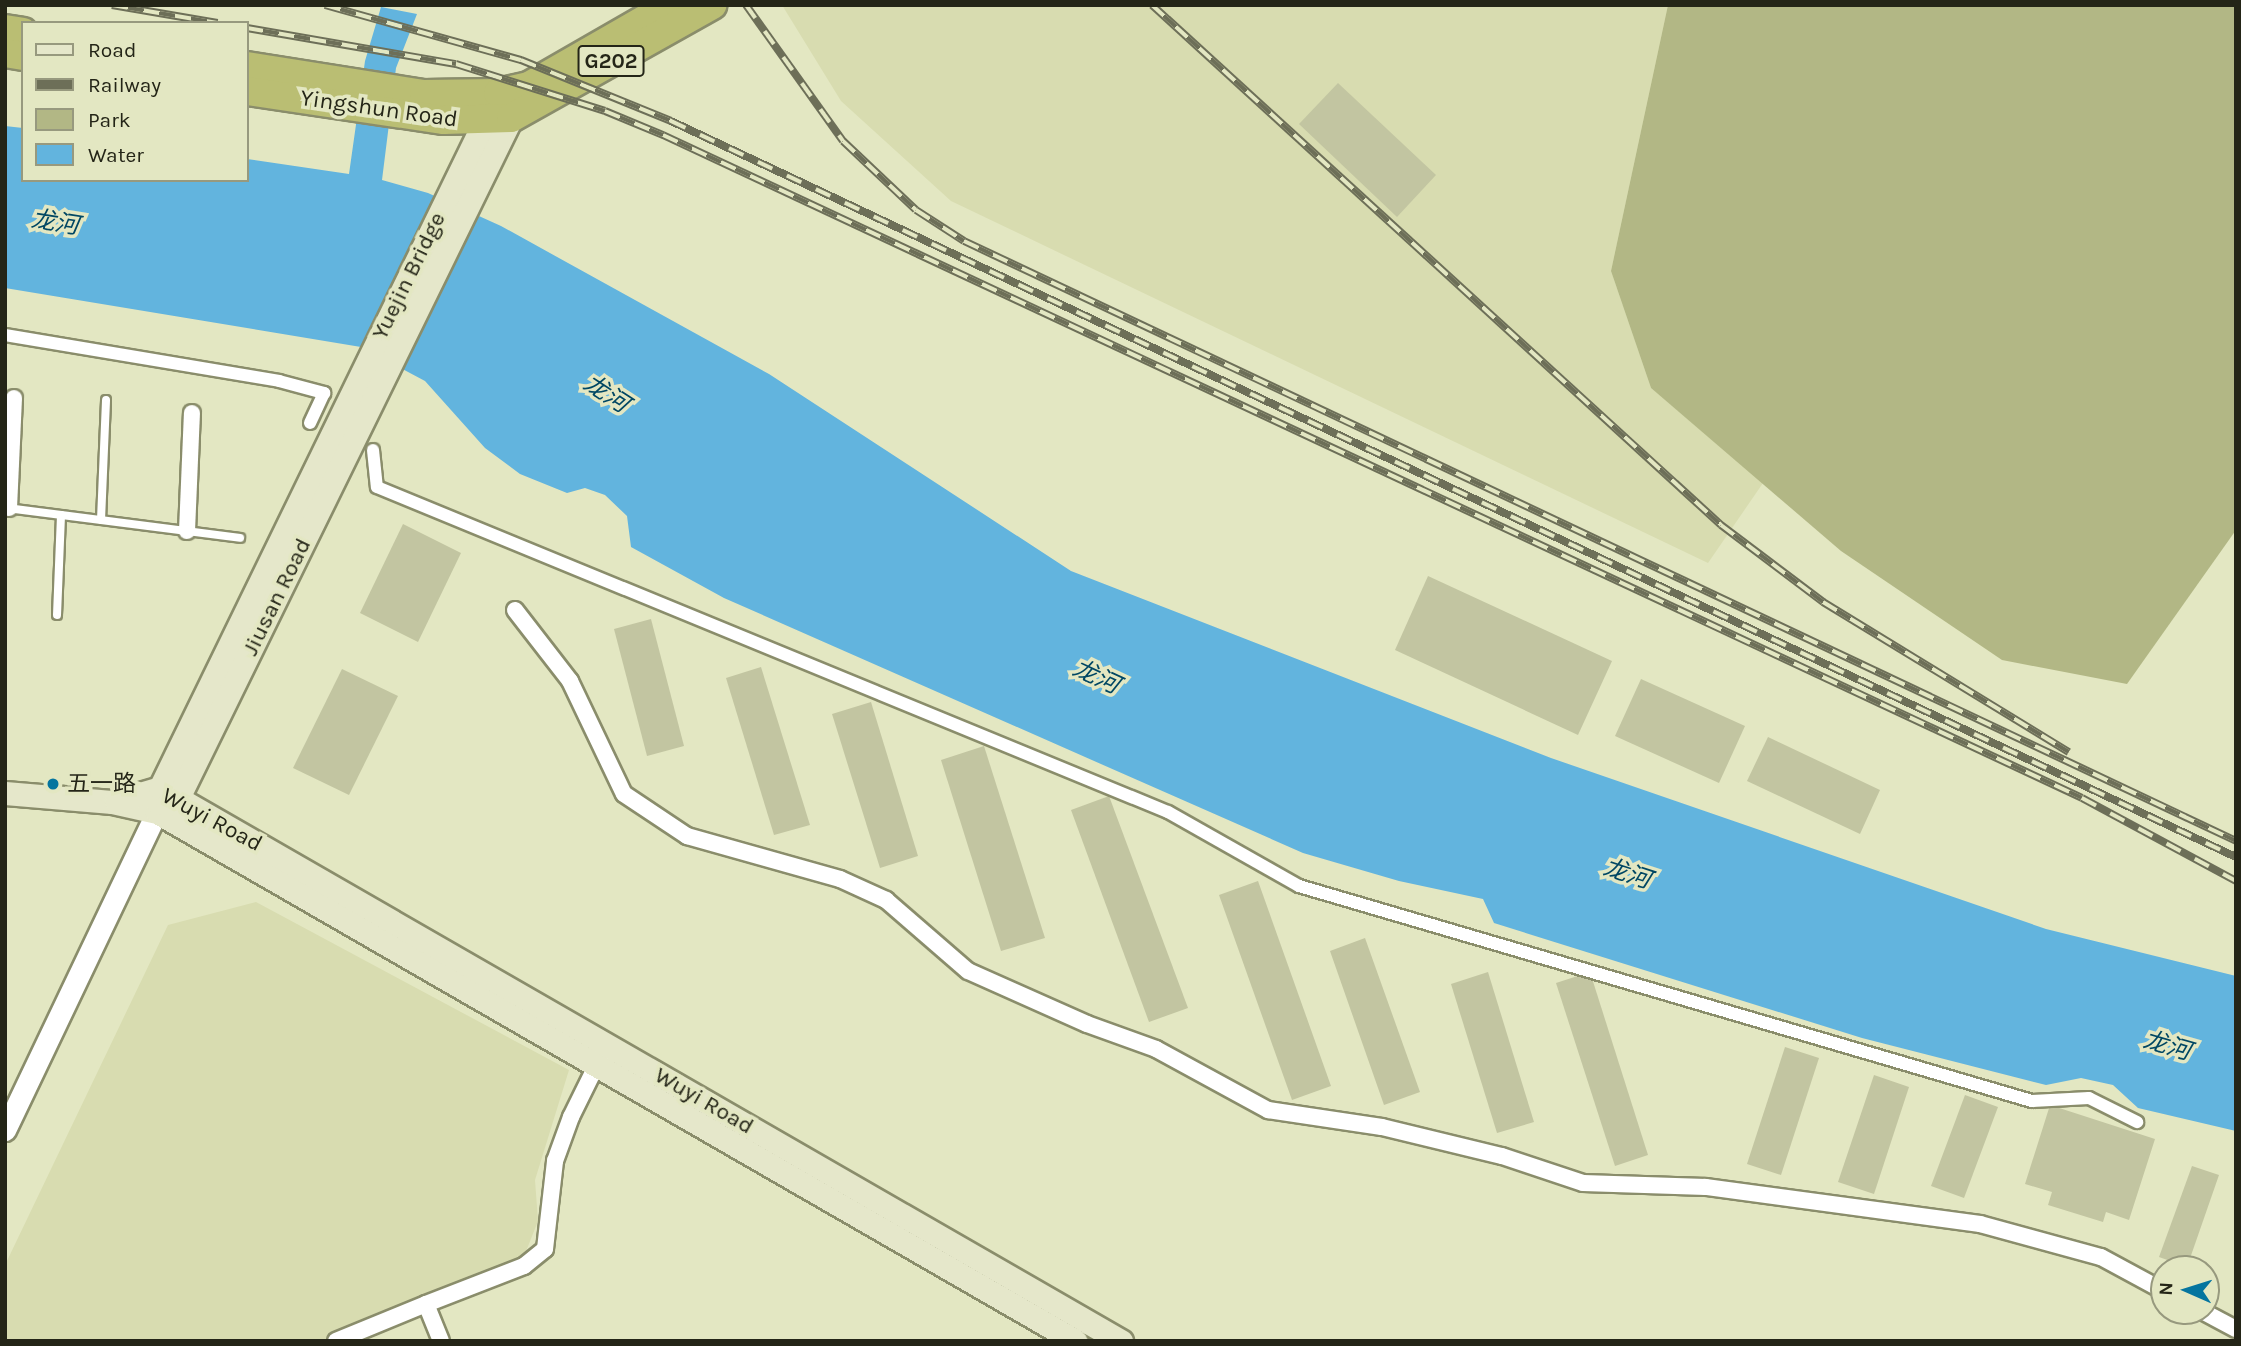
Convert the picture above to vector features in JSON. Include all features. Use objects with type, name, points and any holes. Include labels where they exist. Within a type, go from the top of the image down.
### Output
[{"type":"highway","name":"G202","points":[[498,110],[529,86],[670,5]]},
{"type":"highway","name":"G202","points":[[498,110],[712,5]]},
{"type":"highway","name":"Yingshun Road","points":[[248,66],[357,96]]},
{"type":"highway","name":"Yingshun Road","points":[[248,91],[357,96],[396,102],[446,95],[498,110]]},
{"type":"main road","name":"Yuejin Bridge","points":[[377,368],[460,196],[498,110]]},
{"type":"main road","name":"Jiusan Road","points":[[169,793],[377,368]]},
{"type":"main road","points":[[5,793],[112,802]]},
{"type":"main road","name":"Wuyi Road","points":[[112,802],[169,793],[1075,1341]]},
{"type":"main road","points":[[157,812],[169,793]]},
{"type":"main road","name":"Wuyi Road","points":[[112,802],[157,812],[1121,1341]]},
{"type":"street","points":[[5,335],[324,393],[310,423]]},
{"type":"street","points":[[7,508],[14,398]]},
{"type":"street","points":[[187,531],[192,412]]},
{"type":"street","points":[[373,450],[377,487],[1168,812],[1300,886],[2032,1101],[2089,1098],[2137,1122]]},
{"type":"street","points":[[515,610],[570,681],[624,794],[687,836],[839,879],[886,900],[968,971],[1087,1024],[1156,1049],[1268,1110],[1382,1127],[1502,1156],[1583,1183],[1706,1187],[1980,1224],[2101,1257],[2150,1283]]},
{"type":"street","points":[[5,1130],[157,812]]},
{"type":"street","points":[[336,1341],[524,1266],[545,1248],[555,1161],[602,1055]]},
{"type":"street","points":[[426,1304],[441,1341]]},
{"type":"street","points":[[2220,1321],[2236,1329]]},
{"type":"lane","points":[[101,520],[106,400]]},
{"type":"lane","points":[[7,508],[240,538]]},
{"type":"lane","points":[[57,615],[61,515]]},
{"type":"shaded area","points":[[782,5],[1668,5],[1611,271],[1651,388],[1763,483],[1708,563],[951,201],[841,101]]},
{"type":"shaded area","points":[[256,902],[569,1070],[535,1180],[538,1221],[523,1259],[323,1341],[5,1341],[5,1265],[168,925]]},
{"type":"green space","points":[[1668,5],[2236,5],[2236,530],[2127,684],[2002,660],[1841,551],[1651,388],[1611,271]]},
{"type":"water","name":"龙河","points":[[381,7],[417,14],[396,68],[382,180],[428,193],[501,226],[769,374],[1071,571],[1551,758],[2046,929],[2236,976],[2236,1131],[2138,1108],[2113,1085],[2081,1078],[2046,1085],[1862,1038],[1494,923],[1483,899],[1399,881],[1303,853],[724,598],[631,547],[627,516],[605,495],[585,488],[567,493],[520,474],[485,448],[425,381],[361,347],[5,288],[5,126],[21,128],[21,182],[248,182],[248,159],[349,174],[365,61]]},
{"type":"building","points":[[1338,83],[1436,175],[1397,217],[1299,124]]},
{"type":"building","points":[[403,524],[461,553],[418,642],[360,613]]},
{"type":"building","points":[[1428,576],[1612,661],[1578,735],[1395,650]]},
{"type":"building","points":[[651,619],[684,746],[647,756],[614,629]]},
{"type":"building","points":[[761,667],[810,825],[774,835],[726,678]]},
{"type":"building","points":[[342,669],[398,696],[349,795],[293,768]]},
{"type":"building","points":[[1641,679],[1745,726],[1719,783],[1615,736]]},
{"type":"building","points":[[871,702],[918,856],[880,868],[832,714]]},
{"type":"building","points":[[1768,737],[1880,790],[1860,834],[1747,781]]},
{"type":"building","points":[[984,746],[1045,938],[1001,951],[941,760]]},
{"type":"building","points":[[1109,796],[1188,1008],[1149,1022],[1071,810]]},
{"type":"building","points":[[1258,881],[1331,1086],[1292,1100],[1219,895]]},
{"type":"building","points":[[1365,938],[1420,1092],[1384,1105],[1330,951]]},
{"type":"building","points":[[1488,972],[1534,1122],[1497,1133],[1451,984]]},
{"type":"building","points":[[1590,972],[1648,1155],[1615,1166],[1556,983]]},
{"type":"building","points":[[1785,1047],[1819,1058],[1781,1175],[1747,1164]]},
{"type":"building","points":[[1874,1075],[1909,1087],[1874,1194],[1838,1182]]},
{"type":"building","points":[[1965,1095],[1998,1107],[1964,1198],[1931,1186]]},
{"type":"building","points":[[2050,1105],[2155,1139],[2129,1220],[2106,1212],[2103,1222],[2048,1205],[2052,1192],[2025,1184]]},
{"type":"building","points":[[2192,1166],[2219,1175],[2191,1255],[2160,1255]]},
{"type":"railway","points":[[112,5],[205,21]]},
{"type":"railway","points":[[325,5],[521,60],[671,121],[2236,857]]},
{"type":"railway","points":[[746,5],[843,141],[916,210],[964,241],[2236,841]]},
{"type":"railway","points":[[1152,5],[1721,525],[1823,602],[2069,752]]},
{"type":"railway","points":[[248,28],[456,64],[605,111],[663,135],[2082,798],[2236,881]]},
{"type":"place","name":"五一路","points":[[53,784]]}]
